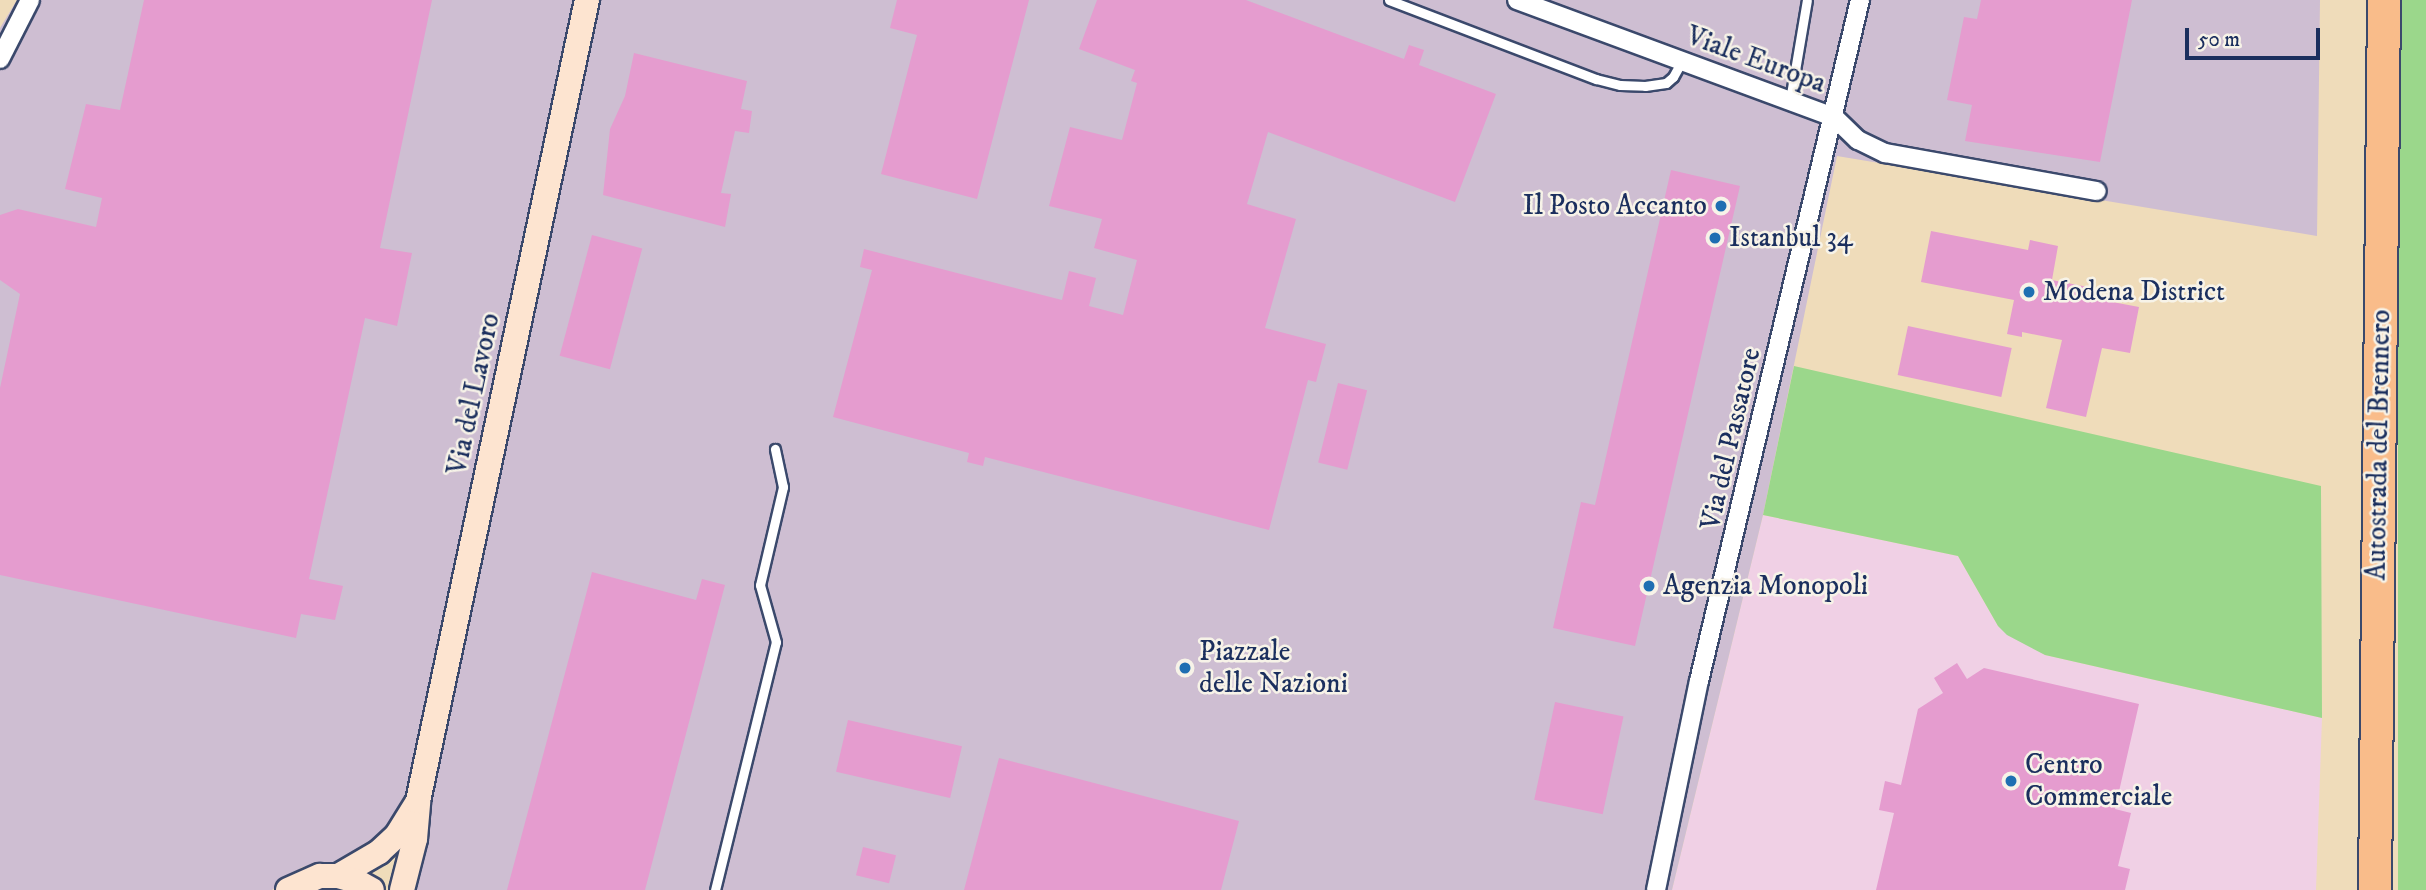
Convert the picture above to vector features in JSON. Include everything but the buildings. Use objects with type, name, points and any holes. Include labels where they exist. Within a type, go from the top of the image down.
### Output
[{"type":"highway","name":"Autostrada del Brennero","points":[[2375,890],[2384,0]]},
{"type":"main road","name":"Via del Lavoro","points":[[402,890],[415,839],[418,801],[587,0]]},
{"type":"main road","name":"Via del Lavoro","points":[[288,890],[311,878],[338,876],[388,844],[418,801]]},
{"type":"main road","points":[[338,876],[356,881],[372,890]]},
{"type":"street","points":[[0,59],[30,0]]},
{"type":"street","name":"Viale Europa","points":[[1517,0],[1835,117],[1858,140],[1896,156],[2096,191]]},
{"type":"street","name":"Via del Passatore","points":[[1656,890],[1699,681],[1835,117],[1860,0]]},
{"type":"lane","points":[[1389,0],[1595,79],[1620,85],[1634,87],[1666,83],[1674,77],[1682,61]]},
{"type":"lane","points":[[1790,100],[1807,0]]},
{"type":"lane","points":[[715,890],[776,642],[760,585],[783,487],[775,449]]},
{"type":"shaded area","points":[[17,0],[2320,0],[2317,236],[1837,156],[1763,515],[1672,890],[410,890],[424,795],[386,834],[342,862],[302,867],[272,890],[0,890],[0,28]]},
{"type":"shaded area","points":[[1763,515],[1958,556],[1998,626],[2045,655],[2322,718],[2316,890],[1672,890]]},
{"type":"green space","points":[[2398,0],[2426,0],[2426,890],[2398,890]]},
{"type":"green space","points":[[1794,366],[2321,486],[2322,718],[2045,655],[2007,635],[1998,626],[1958,556],[1763,515]]},
{"type":"place","name":"Il Posto Accanto","points":[[1721,206]]},
{"type":"place","name":"Istanbul 34","points":[[1715,238]]},
{"type":"place","name":"Modena District","points":[[2029,292]]},
{"type":"place","name":"Agenzia Monopoli","points":[[1649,586]]},
{"type":"place","name":"Piazzale delle Nazioni","points":[[1185,668]]},
{"type":"place","name":"Centro Commerciale","points":[[2011,781]]}]
